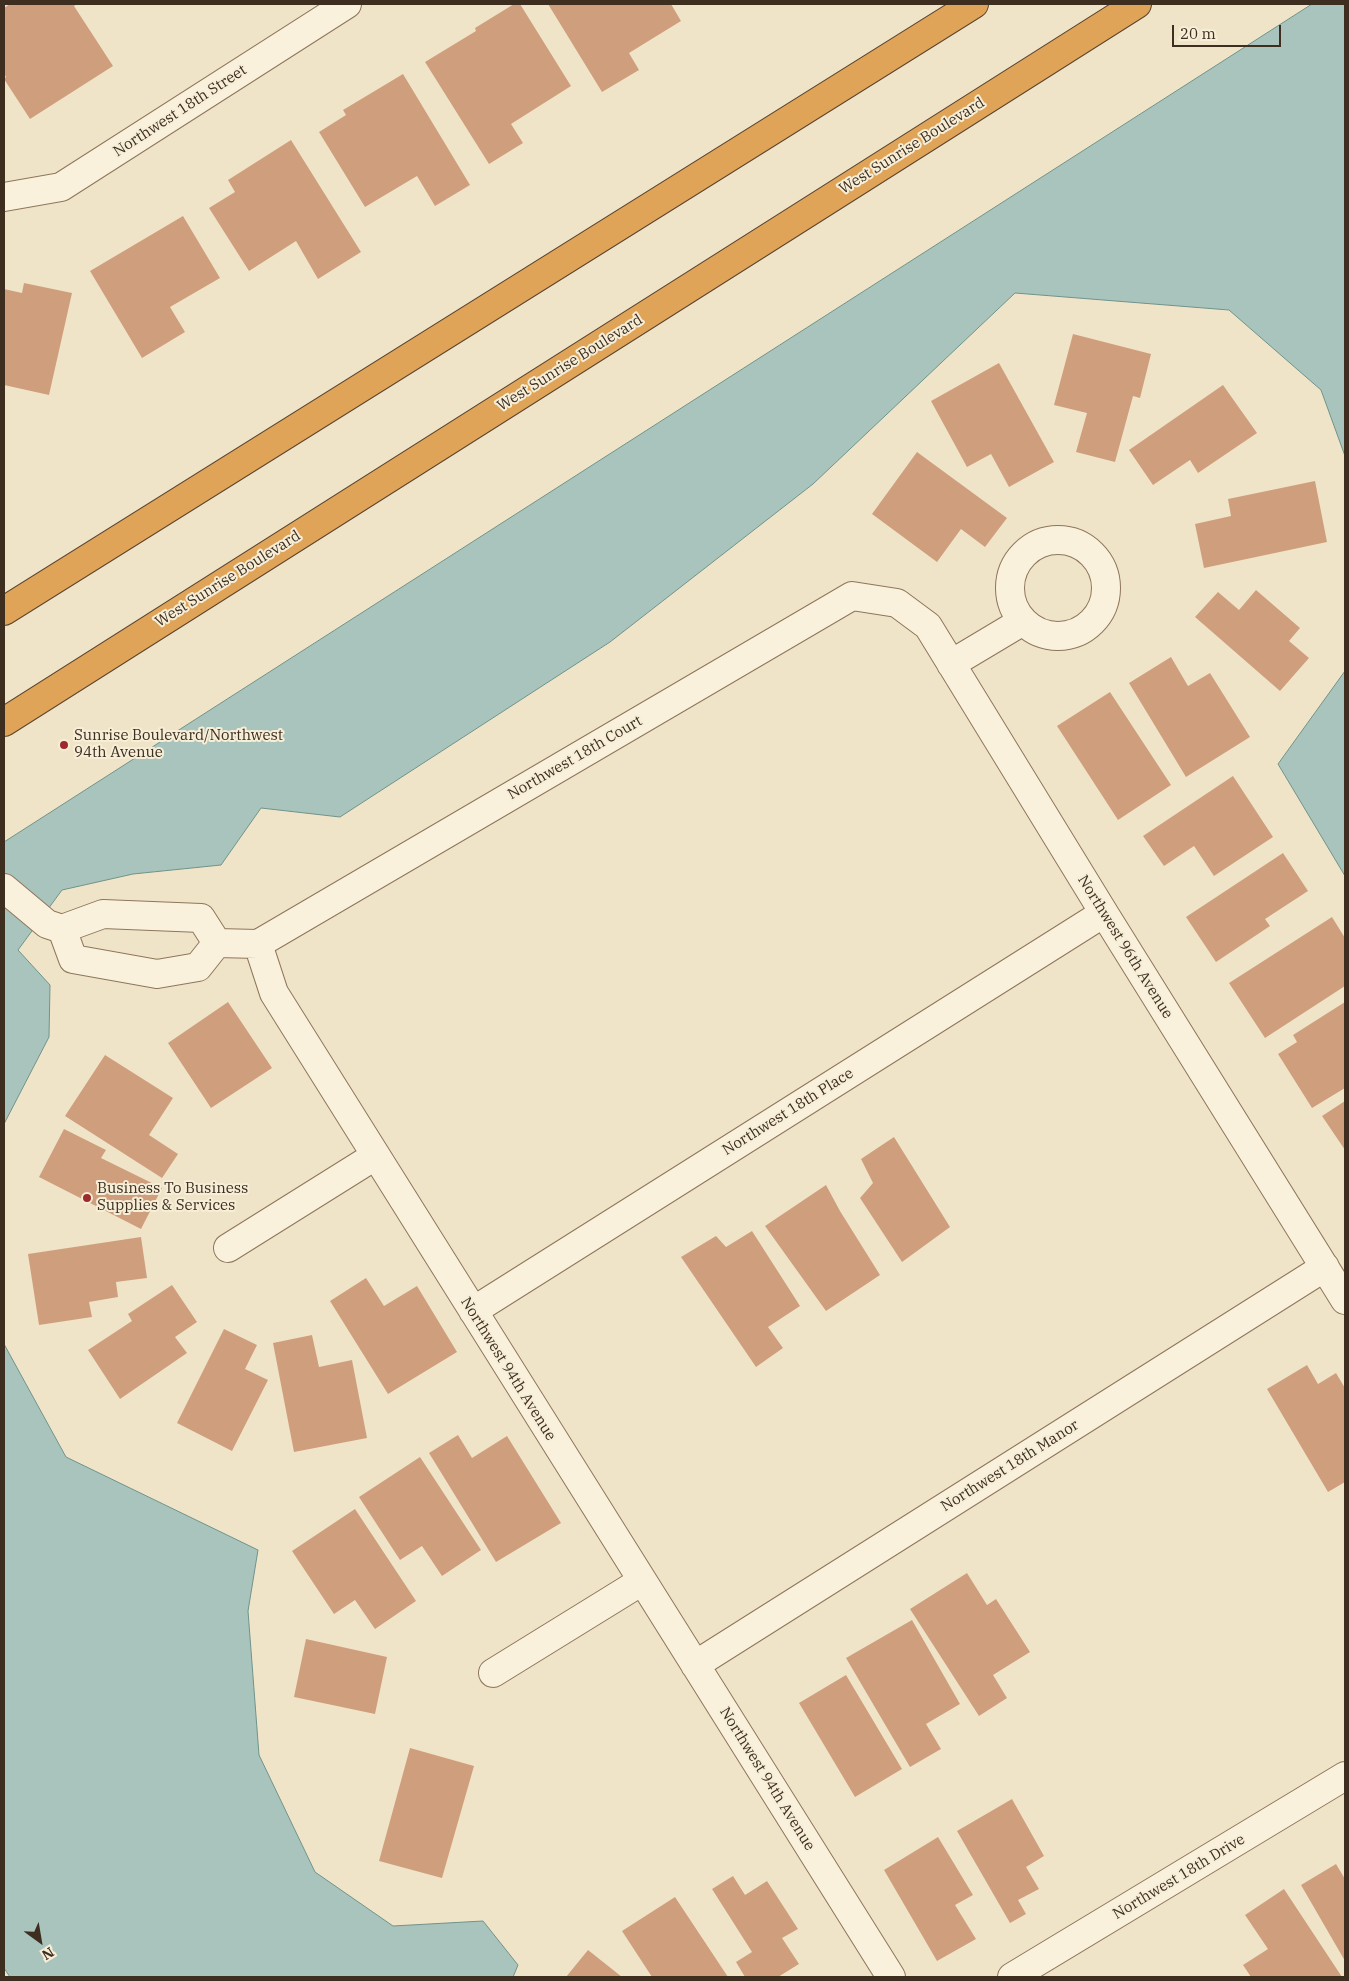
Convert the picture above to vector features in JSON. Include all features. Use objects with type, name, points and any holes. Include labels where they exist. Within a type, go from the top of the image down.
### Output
[{"type":"highway","points":[[4,611],[974,4]]},
{"type":"highway","name":"West Sunrise Boulevard","points":[[4,722],[1137,4]]},
{"type":"street","name":"Northwest 18th Street","points":[[4,197],[61,187],[347,4]]},
{"type":"street","name":"Northwest 18th Court","points":[[258,944],[852,596],[897,603]]},
{"type":"street","name":"Northwest 96th Avenue","points":[[897,603],[928,626],[1345,1300]]},
{"type":"street","points":[[951,664],[1022,621]]},
{"type":"street","points":[[4,888],[55,926],[73,959],[157,974],[198,967],[217,943]]},
{"type":"street","name":"Northwest 18th Place","points":[[473,1311],[1104,913]]},
{"type":"street","points":[[55,926],[103,914],[201,918],[217,943]]},
{"type":"street","points":[[217,943],[258,944]]},
{"type":"street","name":"Northwest 94th Avenue","points":[[258,944],[274,994],[891,1977]]},
{"type":"street","points":[[228,1248],[375,1156]]},
{"type":"street","name":"Northwest 18th Manor","points":[[695,1665],[1325,1267]]},
{"type":"street","points":[[493,1672],[642,1581]]},
{"type":"street","name":"Northwest 18th Drive","points":[[1012,1977],[1345,1776]]},
{"type":"water","points":[[1312,4],[1345,4],[1345,456],[1321,390],[1229,310],[1015,293],[813,484],[610,642],[340,817],[261,808],[221,865],[133,874],[62,890],[18,950],[50,985],[49,1037],[4,1124],[4,842]]},
{"type":"water","points":[[1345,671],[1345,876],[1278,764]]},
{"type":"water","points":[[4,1344],[66,1457],[258,1550],[248,1611],[259,1755],[315,1872],[393,1926],[483,1921],[518,1965],[513,1977],[10,1977],[4,1968]]},
{"type":"building","points":[[10,4],[77,4],[74,6],[113,66],[30,119],[4,79],[6,77],[4,73],[4,8]]},
{"type":"building","points":[[514,4],[520,4],[571,86],[511,124],[523,143],[489,164],[425,62],[476,31],[475,28]]},
{"type":"building","points":[[548,4],[671,4],[681,21],[629,53],[639,70],[602,92]]},
{"type":"building","points":[[403,74],[470,185],[435,206],[417,176],[365,207],[319,132],[346,115],[343,110]]},
{"type":"building","points":[[291,140],[361,252],[318,279],[296,241],[249,271],[209,208],[235,192],[228,180]]},
{"type":"building","points":[[183,216],[220,278],[170,307],[185,332],[142,358],[90,271]]},
{"type":"building","points":[[24,283],[72,293],[49,395],[4,385],[4,289],[22,293]]},
{"type":"building","points":[[1073,334],[1151,354],[1140,398],[1133,396],[1115,462],[1076,452],[1087,413],[1054,405]]},
{"type":"building","points":[[999,363],[1054,462],[1009,487],[991,454],[967,467],[931,401]]},
{"type":"building","points":[[1223,385],[1257,433],[1198,473],[1190,460],[1153,485],[1129,450]]},
{"type":"building","points":[[917,452],[1007,518],[985,547],[961,529],[937,562],[872,514]]},
{"type":"building","points":[[1315,481],[1327,542],[1204,568],[1195,524],[1231,516],[1228,499]]},
{"type":"building","points":[[1256,590],[1300,628],[1289,641],[1309,658],[1280,691],[1195,617],[1218,592],[1239,610]]},
{"type":"building","points":[[1171,657],[1188,686],[1210,673],[1250,737],[1186,777],[1129,683]]},
{"type":"building","points":[[1110,692],[1171,785],[1118,820],[1057,726]]},
{"type":"building","points":[[1233,776],[1273,837],[1214,876],[1194,846],[1164,866],[1143,836]]},
{"type":"building","points":[[1283,853],[1308,891],[1265,919],[1270,926],[1216,962],[1186,917]]},
{"type":"building","points":[[1332,917],[1345,938],[1345,986],[1265,1038],[1229,983]]},
{"type":"building","points":[[228,1002],[272,1068],[211,1108],[168,1043]]},
{"type":"building","points":[[1345,1002],[1345,1088],[1312,1108],[1278,1054],[1297,1042],[1293,1035]]},
{"type":"building","points":[[105,1055],[173,1098],[149,1135],[178,1154],[162,1178],[65,1116]]},
{"type":"building","points":[[1345,1101],[1345,1150],[1322,1116]]},
{"type":"building","points":[[64,1129],[106,1150],[101,1158],[162,1188],[141,1229],[39,1177]]},
{"type":"building","points":[[894,1137],[950,1227],[902,1262],[860,1198],[873,1183],[861,1159]]},
{"type":"building","points":[[826,1185],[880,1275],[826,1311],[765,1226]]},
{"type":"building","points":[[752,1231],[800,1306],[768,1327],[783,1348],[756,1367],[681,1257],[716,1236],[726,1247]]},
{"type":"building","points":[[141,1237],[147,1278],[116,1282],[118,1297],[89,1302],[92,1317],[39,1325],[28,1254]]},
{"type":"building","points":[[366,1278],[384,1306],[417,1286],[457,1352],[388,1394],[330,1301]]},
{"type":"building","points":[[172,1285],[197,1322],[175,1337],[187,1353],[120,1399],[88,1350],[132,1321],[128,1314]]},
{"type":"building","points":[[224,1329],[257,1345],[245,1369],[268,1380],[232,1451],[177,1423]]},
{"type":"building","points":[[312,1335],[319,1367],[352,1360],[367,1438],[294,1452],[273,1343]]},
{"type":"building","points":[[1307,1365],[1318,1384],[1336,1373],[1345,1388],[1345,1482],[1328,1492],[1267,1389]]},
{"type":"building","points":[[458,1435],[472,1458],[507,1436],[561,1523],[496,1562],[429,1453]]},
{"type":"building","points":[[420,1457],[481,1550],[442,1576],[422,1546],[400,1560],[359,1497]]},
{"type":"building","points":[[355,1509],[416,1601],[375,1629],[355,1600],[334,1614],[292,1551]]},
{"type":"building","points":[[967,1573],[987,1605],[996,1599],[1030,1652],[993,1675],[1007,1698],[979,1716],[910,1609]]},
{"type":"building","points":[[912,1620],[960,1704],[926,1724],[941,1749],[910,1767],[846,1658]]},
{"type":"building","points":[[306,1639],[387,1657],[375,1714],[294,1697]]},
{"type":"building","points":[[846,1675],[902,1769],[855,1797],[799,1703]]},
{"type":"building","points":[[410,1748],[474,1766],[442,1878],[379,1861]]},
{"type":"building","points":[[1012,1799],[1044,1856],[1026,1867],[1039,1889],[1018,1900],[1026,1914],[1010,1923],[957,1831]]},
{"type":"building","points":[[938,1837],[973,1895],[955,1905],[976,1939],[937,1961],[884,1870]]},
{"type":"building","points":[[1336,1864],[1345,1879],[1345,1961],[1301,1885]]},
{"type":"building","points":[[733,1876],[745,1895],[767,1881],[798,1929],[782,1938],[799,1964],[778,1977],[745,1977],[736,1962],[752,1952],[712,1889]]},
{"type":"building","points":[[1284,1889],[1342,1977],[1251,1977],[1243,1965],[1268,1949],[1245,1915]]},
{"type":"building","points":[[675,1897],[728,1977],[652,1977],[622,1931]]},
{"type":"building","points":[[588,1950],[622,1977],[566,1977]]},
{"type":"place","name":"Sunrise Boulevard/Northwest 94th Avenue","points":[[64,745]]},
{"type":"place","name":"Business To Business Supplies & Services","points":[[87,1198]]}]
